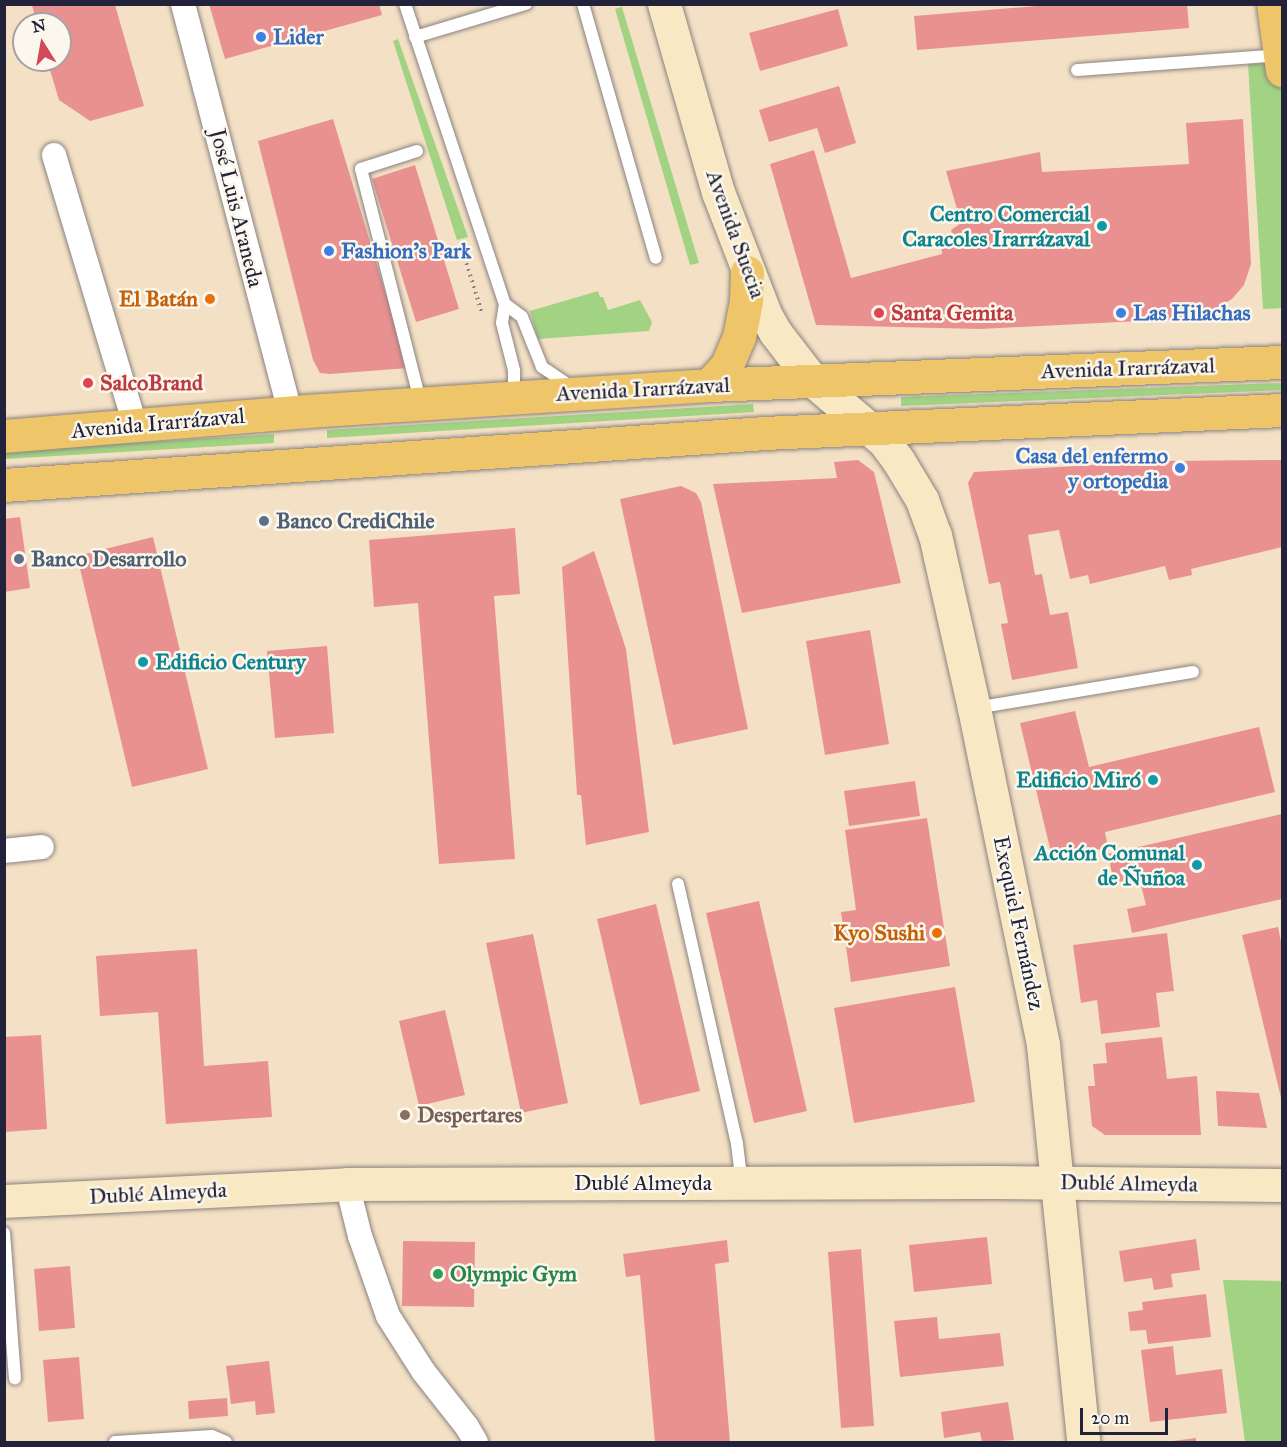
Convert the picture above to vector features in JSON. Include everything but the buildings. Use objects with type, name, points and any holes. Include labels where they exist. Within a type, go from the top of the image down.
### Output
[{"type":"main road","points":[[1273,4],[1281,62]]},
{"type":"main road","points":[[709,385],[727,365],[740,337],[746,300],[747,272]]},
{"type":"main road","name":"Avenida Irarrázaval","points":[[4,436],[421,403],[709,385],[1282,362]]},
{"type":"main road","points":[[4,485],[710,437],[1282,410]]},
{"type":"street","name":"José Luis Araneda","points":[[183,4],[290,413]]},
{"type":"street","name":"Avenida Suecia","points":[[664,4],[718,192],[747,272],[775,333],[812,380],[869,429]]},
{"type":"street","points":[[54,155],[135,425]]},
{"type":"street","name":"Exequiel Fernández","points":[[869,429],[884,441],[922,500],[935,535],[974,708],[1033,989],[1050,1097],[1083,1443]]},
{"type":"street","points":[[4,850],[42,847]]},
{"type":"street","name":"Dublé Almeyda","points":[[4,1201],[347,1184],[1057,1182],[1282,1185]]},
{"type":"street","points":[[347,1184],[360,1236],[388,1316],[423,1371],[467,1426],[476,1443]]},
{"type":"lane","points":[[405,4],[505,304],[502,323],[514,370],[514,397]]},
{"type":"lane","points":[[415,37],[526,4]]},
{"type":"lane","points":[[583,4],[656,258]]},
{"type":"lane","points":[[1077,70],[1281,62]]},
{"type":"lane","points":[[417,151],[361,169],[421,403]]},
{"type":"lane","points":[[505,304],[522,318],[542,367],[561,382],[584,393]]},
{"type":"lane","points":[[974,708],[1193,672]]},
{"type":"lane","points":[[678,884],[737,1144],[742,1182]]},
{"type":"lane","points":[[4,1233],[15,1379]]},
{"type":"lane","points":[[115,1443],[212,1436],[226,1443]]},
{"type":"green space","points":[[622,7],[699,263],[690,265],[615,9]]},
{"type":"green space","points":[[398,39],[468,237],[457,240],[393,41]]},
{"type":"green space","points":[[1282,62],[1282,308],[1263,309],[1248,64]]},
{"type":"green space","points":[[598,291],[608,310],[640,300],[652,322],[649,331],[538,339],[530,311]]},
{"type":"green space","points":[[1282,383],[1282,390],[901,406],[901,397]]},
{"type":"green space","points":[[753,404],[754,412],[327,438],[327,430]]},
{"type":"green space","points":[[274,434],[274,443],[5,459],[5,451]]},
{"type":"green space","points":[[1223,1280],[1282,1281],[1282,1442],[1245,1442]]},
{"type":"place","name":"Lider","points":[[261,37]]},
{"type":"place","name":"Centro Comercial Caracoles Irarrázaval","points":[[1102,226]]},
{"type":"place","name":"Fashion's Park","points":[[329,251]]},
{"type":"place","name":"El Batán","points":[[210,299]]},
{"type":"place","name":"Santa Gemita","points":[[879,313]]},
{"type":"place","name":"Las Hilachas","points":[[1121,313]]},
{"type":"place","name":"SalcoBrand","points":[[88,383]]},
{"type":"place","name":"Casa del enfermo y ortopedia","points":[[1180,468]]},
{"type":"place","name":"Banco CrediChile","points":[[264,521]]},
{"type":"place","name":"Banco Desarrollo","points":[[19,559]]},
{"type":"place","name":"Edificio Century","points":[[143,662]]},
{"type":"place","name":"Edificio Miró","points":[[1153,780]]},
{"type":"place","name":"Acción Comunal de Ñuñoa","points":[[1197,865]]},
{"type":"place","name":"Kyo Sushi","points":[[937,933]]},
{"type":"place","name":"Despertares","points":[[405,1115]]},
{"type":"place","name":"Olympic Gym","points":[[438,1274]]}]
